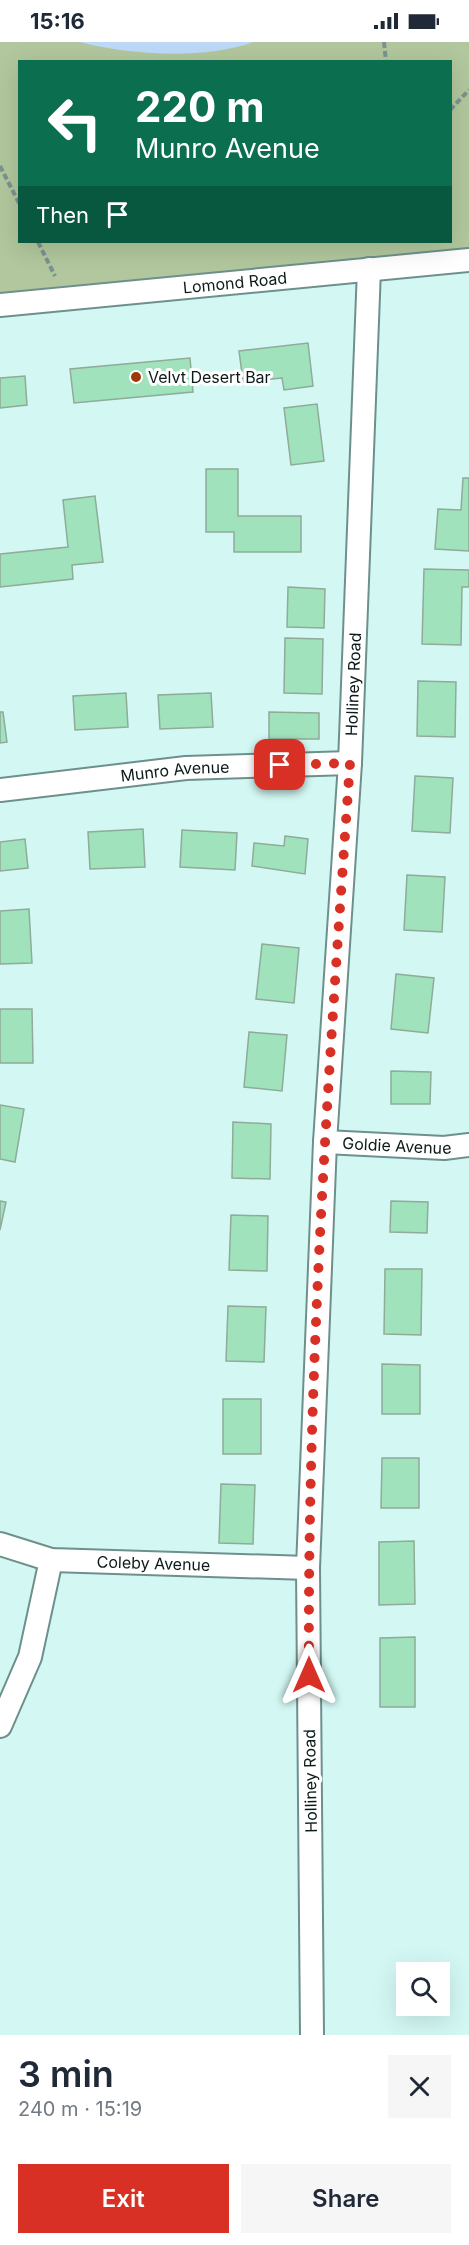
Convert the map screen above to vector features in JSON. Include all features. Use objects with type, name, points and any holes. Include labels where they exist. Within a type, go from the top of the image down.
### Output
[{"type":"street","name":"Lomond Road","points":[[0,305],[469,260]]},
{"type":"street","name":"Holliney Road","points":[[312,2035],[308,1568],[325,1142],[350,763],[369,269]]},
{"type":"street","name":"Munro Avenue","points":[[0,790],[186,768],[350,763]]},
{"type":"street","name":"Goldie Avenue","points":[[325,1142],[444,1148],[469,1144]]},
{"type":"street","name":"Coleby Avenue","points":[[0,1544],[51,1560],[308,1568]]},
{"type":"street","points":[[0,1726],[30,1657],[51,1560]]},
{"type":"path","points":[[384,42],[386,60]]},
{"type":"path","points":[[452,108],[469,90]]},
{"type":"path","points":[[0,166],[18,201]]},
{"type":"path","points":[[38,243],[66,298]]},
{"type":"green space","points":[[0,42],[469,42],[469,260],[0,305]]},
{"type":"water","points":[[80,42],[253,42],[234,48],[166,54],[121,50]]},
{"type":"building","points":[[308,343],[313,386],[284,390],[282,378],[243,382],[239,351]]},
{"type":"building","points":[[190,358],[193,392],[74,403],[70,369]]},
{"type":"building","points":[[25,376],[27,405],[0,408],[0,378]]},
{"type":"building","points":[[317,404],[324,461],[291,465],[284,408]]},
{"type":"building","points":[[206,469],[238,469],[238,516],[301,516],[301,552],[234,552],[234,532],[206,532]]},
{"type":"building","points":[[463,478],[469,478],[469,551],[435,549],[438,509],[461,510]]},
{"type":"building","points":[[95,496],[103,562],[72,565],[73,579],[0,587],[0,554],[68,547],[63,500]]},
{"type":"building","points":[[424,569],[469,570],[469,587],[462,587],[461,645],[422,644]]},
{"type":"building","points":[[288,587],[325,589],[324,628],[287,627]]},
{"type":"building","points":[[285,638],[323,639],[322,694],[284,693]]},
{"type":"building","points":[[418,681],[456,682],[455,737],[417,736]]},
{"type":"building","points":[[126,693],[128,727],[75,730],[73,696]]},
{"type":"building","points":[[211,693],[213,727],[160,729],[158,695]]},
{"type":"building","points":[[0,712],[3,712],[7,742],[0,743]]},
{"type":"building","points":[[269,712],[319,713],[319,739],[269,739]]},
{"type":"building","points":[[415,776],[453,778],[450,833],[412,831]]},
{"type":"building","points":[[143,829],[145,867],[90,869],[88,832]]},
{"type":"building","points":[[182,830],[237,833],[235,870],[180,867]]},
{"type":"building","points":[[285,836],[308,839],[305,874],[252,866],[254,843],[284,846]]},
{"type":"building","points":[[25,839],[28,868],[0,871],[0,842]]},
{"type":"building","points":[[407,875],[445,877],[442,932],[404,930]]},
{"type":"building","points":[[29,909],[32,963],[0,964],[0,911]]},
{"type":"building","points":[[262,944],[299,948],[294,1003],[256,999]]},
{"type":"building","points":[[396,974],[434,978],[428,1033],[391,1029]]},
{"type":"building","points":[[0,1009],[32,1009],[33,1063],[0,1063]]},
{"type":"building","points":[[249,1032],[287,1035],[282,1091],[244,1087]]},
{"type":"building","points":[[391,1071],[431,1072],[430,1104],[391,1104]]},
{"type":"building","points":[[0,1105],[24,1109],[15,1162],[0,1159]]},
{"type":"building","points":[[233,1122],[271,1124],[270,1179],[232,1178]]},
{"type":"building","points":[[0,1201],[6,1202],[0,1230]]},
{"type":"building","points":[[391,1201],[428,1202],[427,1233],[390,1232]]},
{"type":"building","points":[[231,1215],[268,1216],[267,1271],[229,1270]]},
{"type":"building","points":[[385,1269],[422,1269],[421,1335],[384,1334]]},
{"type":"building","points":[[228,1306],[266,1307],[264,1362],[226,1361]]},
{"type":"building","points":[[382,1364],[420,1365],[420,1414],[382,1414]]},
{"type":"building","points":[[223,1399],[261,1399],[261,1454],[223,1454]]},
{"type":"building","points":[[382,1458],[419,1458],[419,1508],[381,1508]]},
{"type":"building","points":[[221,1484],[255,1485],[253,1544],[219,1543]]},
{"type":"building","points":[[414,1541],[415,1604],[379,1605],[379,1542]]},
{"type":"building","points":[[415,1637],[415,1707],[380,1707],[380,1638]]},
{"type":"place","name":"Velvt Desert Bar","points":[[136,377]]},
{"type":"route","points":[[280,765],[350,763],[325,1142],[308,1568],[309,1675]]}]
